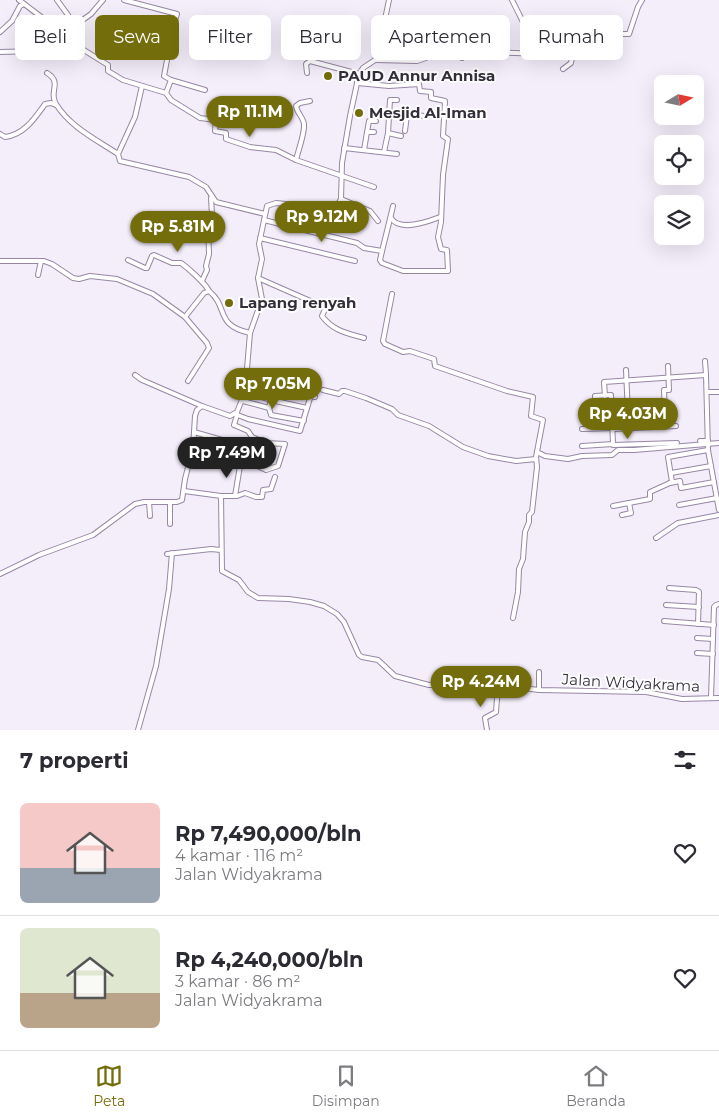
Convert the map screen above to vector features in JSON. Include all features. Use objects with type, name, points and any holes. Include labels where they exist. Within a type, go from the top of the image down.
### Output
[{"type":"street","points":[[19,0],[39,15]]},
{"type":"street","points":[[57,0],[68,15]]},
{"type":"street","points":[[85,18],[103,0]]},
{"type":"street","points":[[124,0],[177,14],[166,52],[167,60],[164,76],[171,80],[205,90]]},
{"type":"street","points":[[386,15],[389,0]]},
{"type":"street","points":[[512,0],[520,16]]},
{"type":"street","points":[[623,34],[629,34],[642,0]]},
{"type":"street","points":[[0,32],[12,21],[20,6],[24,4]]},
{"type":"street","points":[[85,50],[108,64],[108,71],[123,80],[166,94],[171,100],[200,118],[216,120],[215,131],[226,133],[226,139],[250,147],[276,150],[340,177],[374,187]]},
{"type":"street","points":[[0,52],[15,52]]},
{"type":"street","points":[[193,448],[228,461],[250,462],[266,470],[276,468],[279,465],[285,445],[270,444],[234,425],[245,392],[250,332],[262,299],[258,278],[262,259],[260,238],[267,206],[270,204],[333,208],[337,206],[341,199],[340,177],[344,148],[359,74],[365,66],[375,60],[420,60]]},
{"type":"street","points":[[563,69],[571,63],[572,60]]},
{"type":"street","points":[[307,73],[306,64],[310,61],[359,74]]},
{"type":"street","points":[[47,73],[53,77],[55,82],[53,93],[56,105]]},
{"type":"street","points":[[166,94],[171,80]]},
{"type":"street","points":[[357,83],[389,86],[419,84],[421,85],[420,91],[431,92],[431,98],[445,101],[442,136],[448,139],[438,237],[441,249],[447,250],[447,271],[403,270],[382,263],[380,260],[393,206]]},
{"type":"street","points":[[142,86],[135,117],[118,154],[118,159],[122,162],[189,177],[206,187],[216,202],[265,214]]},
{"type":"street","points":[[384,152],[388,133],[390,100],[397,100]]},
{"type":"street","points":[[296,160],[304,127],[296,106],[310,101]]},
{"type":"street","points":[[0,134],[5,137],[16,134],[30,124],[45,104],[51,103],[56,105],[78,127],[118,154]]},
{"type":"street","points":[[389,113],[425,116]]},
{"type":"street","points":[[406,131],[407,114]]},
{"type":"street","points":[[364,150],[369,121],[376,121]]},
{"type":"street","points":[[367,132],[374,132]]},
{"type":"street","points":[[388,133],[401,136]]},
{"type":"street","points":[[344,148],[397,154]]},
{"type":"street","points":[[202,281],[207,270],[209,254],[208,225],[212,215],[211,196]]},
{"type":"street","points":[[341,199],[370,211],[378,221]]},
{"type":"street","points":[[333,208],[335,220],[352,225]]},
{"type":"street","points":[[391,218],[393,222],[401,225],[419,223],[440,217]]},
{"type":"street","points":[[264,220],[357,243],[364,248],[382,251]]},
{"type":"street","points":[[260,238],[355,261]]},
{"type":"street","points":[[128,260],[147,268],[152,256],[155,255],[172,263],[181,263],[195,277],[202,281],[213,295],[224,319],[240,330],[250,332]]},
{"type":"street","points":[[0,261],[40,261],[52,264],[73,278],[90,276],[118,279],[153,294],[185,317],[207,343],[209,348],[188,381]]},
{"type":"street","points":[[38,275],[40,261]]},
{"type":"street","points":[[258,278],[324,307],[322,316],[333,326],[345,334],[364,338]]},
{"type":"street","points":[[185,317],[204,293],[209,291]]},
{"type":"street","points":[[392,294],[389,318],[383,341],[385,344],[401,351],[410,351],[434,359],[434,366],[507,391],[533,397],[531,416],[543,420],[536,459],[537,467],[532,512],[528,516],[529,522],[525,532],[523,560],[513,618]]},
{"type":"street","points":[[705,361],[708,445],[719,509]]},
{"type":"street","points":[[665,416],[664,390],[669,390],[668,366]]},
{"type":"street","points":[[626,370],[628,414]]},
{"type":"street","points":[[135,375],[142,380],[224,415],[236,415],[301,430],[304,421],[307,408],[313,396],[274,384],[269,408],[272,415],[304,421]]},
{"type":"street","points":[[605,396],[604,382],[706,375]]},
{"type":"street","points":[[323,390],[339,394],[342,391],[366,398],[392,410],[398,415],[429,426],[464,447],[488,456],[516,461],[536,459]]},
{"type":"street","points":[[245,392],[307,408]]},
{"type":"street","points":[[707,392],[719,392]]},
{"type":"street","points":[[596,417],[595,396],[611,396],[613,444]]},
{"type":"street","points":[[243,401],[269,408]]},
{"type":"street","points":[[0,574],[39,555],[92,534],[135,504],[182,500],[193,448],[195,416],[197,410],[202,406]]},
{"type":"street","points":[[700,425],[708,424]]},
{"type":"street","points":[[582,429],[676,426]]},
{"type":"street","points":[[194,432],[250,448]]},
{"type":"street","points":[[250,462],[252,436]]},
{"type":"street","points":[[700,441],[708,445]]},
{"type":"street","points":[[582,446],[677,443]]},
{"type":"street","points":[[538,452],[545,456],[570,459],[582,456],[612,455],[618,450],[719,444]]},
{"type":"street","points":[[672,482],[668,457],[708,445]]},
{"type":"street","points":[[234,496],[240,466]]},
{"type":"street","points":[[671,473],[711,466]]},
{"type":"street","points":[[713,475],[719,474]]},
{"type":"street","points":[[184,492],[220,496],[234,496],[245,492],[262,498],[263,490],[272,489],[275,477]]},
{"type":"street","points":[[613,506],[650,499],[650,492],[656,489],[655,486],[680,481],[681,488],[714,482]]},
{"type":"street","name":"Jalan Widyakrama","points":[[220,496],[222,571],[239,580],[252,595],[324,606],[337,614],[344,622],[359,655],[378,660],[395,676],[429,685],[488,684],[539,690],[654,693],[675,699],[719,698]]},
{"type":"street","points":[[679,505],[717,498]]},
{"type":"street","points":[[149,502],[150,516]]},
{"type":"street","points":[[170,502],[170,524]]},
{"type":"street","points":[[622,514],[631,513],[629,503]]},
{"type":"street","points":[[656,538],[678,523],[719,515]]},
{"type":"street","points":[[138,730],[155,671],[169,589],[170,553],[211,549],[221,550]]},
{"type":"street","points":[[668,588],[698,590],[698,624]]},
{"type":"street","points":[[711,698],[715,606],[719,604]]},
{"type":"street","points":[[666,605],[698,606]]},
{"type":"street","points":[[714,619],[719,619]]},
{"type":"street","points":[[664,621],[714,625]]},
{"type":"street","points":[[697,638],[713,639]]},
{"type":"street","points":[[697,653],[712,654]]},
{"type":"street","points":[[539,672],[539,690]]},
{"type":"street","points":[[487,730],[485,718],[496,712],[498,685]]},
{"type":"place","name":"PAUD Annur Annisa","points":[[328,76]]},
{"type":"place","name":"Mesjid Al-Iman","points":[[359,113]]},
{"type":"place","name":"Lapang renyah","points":[[229,303]]}]
